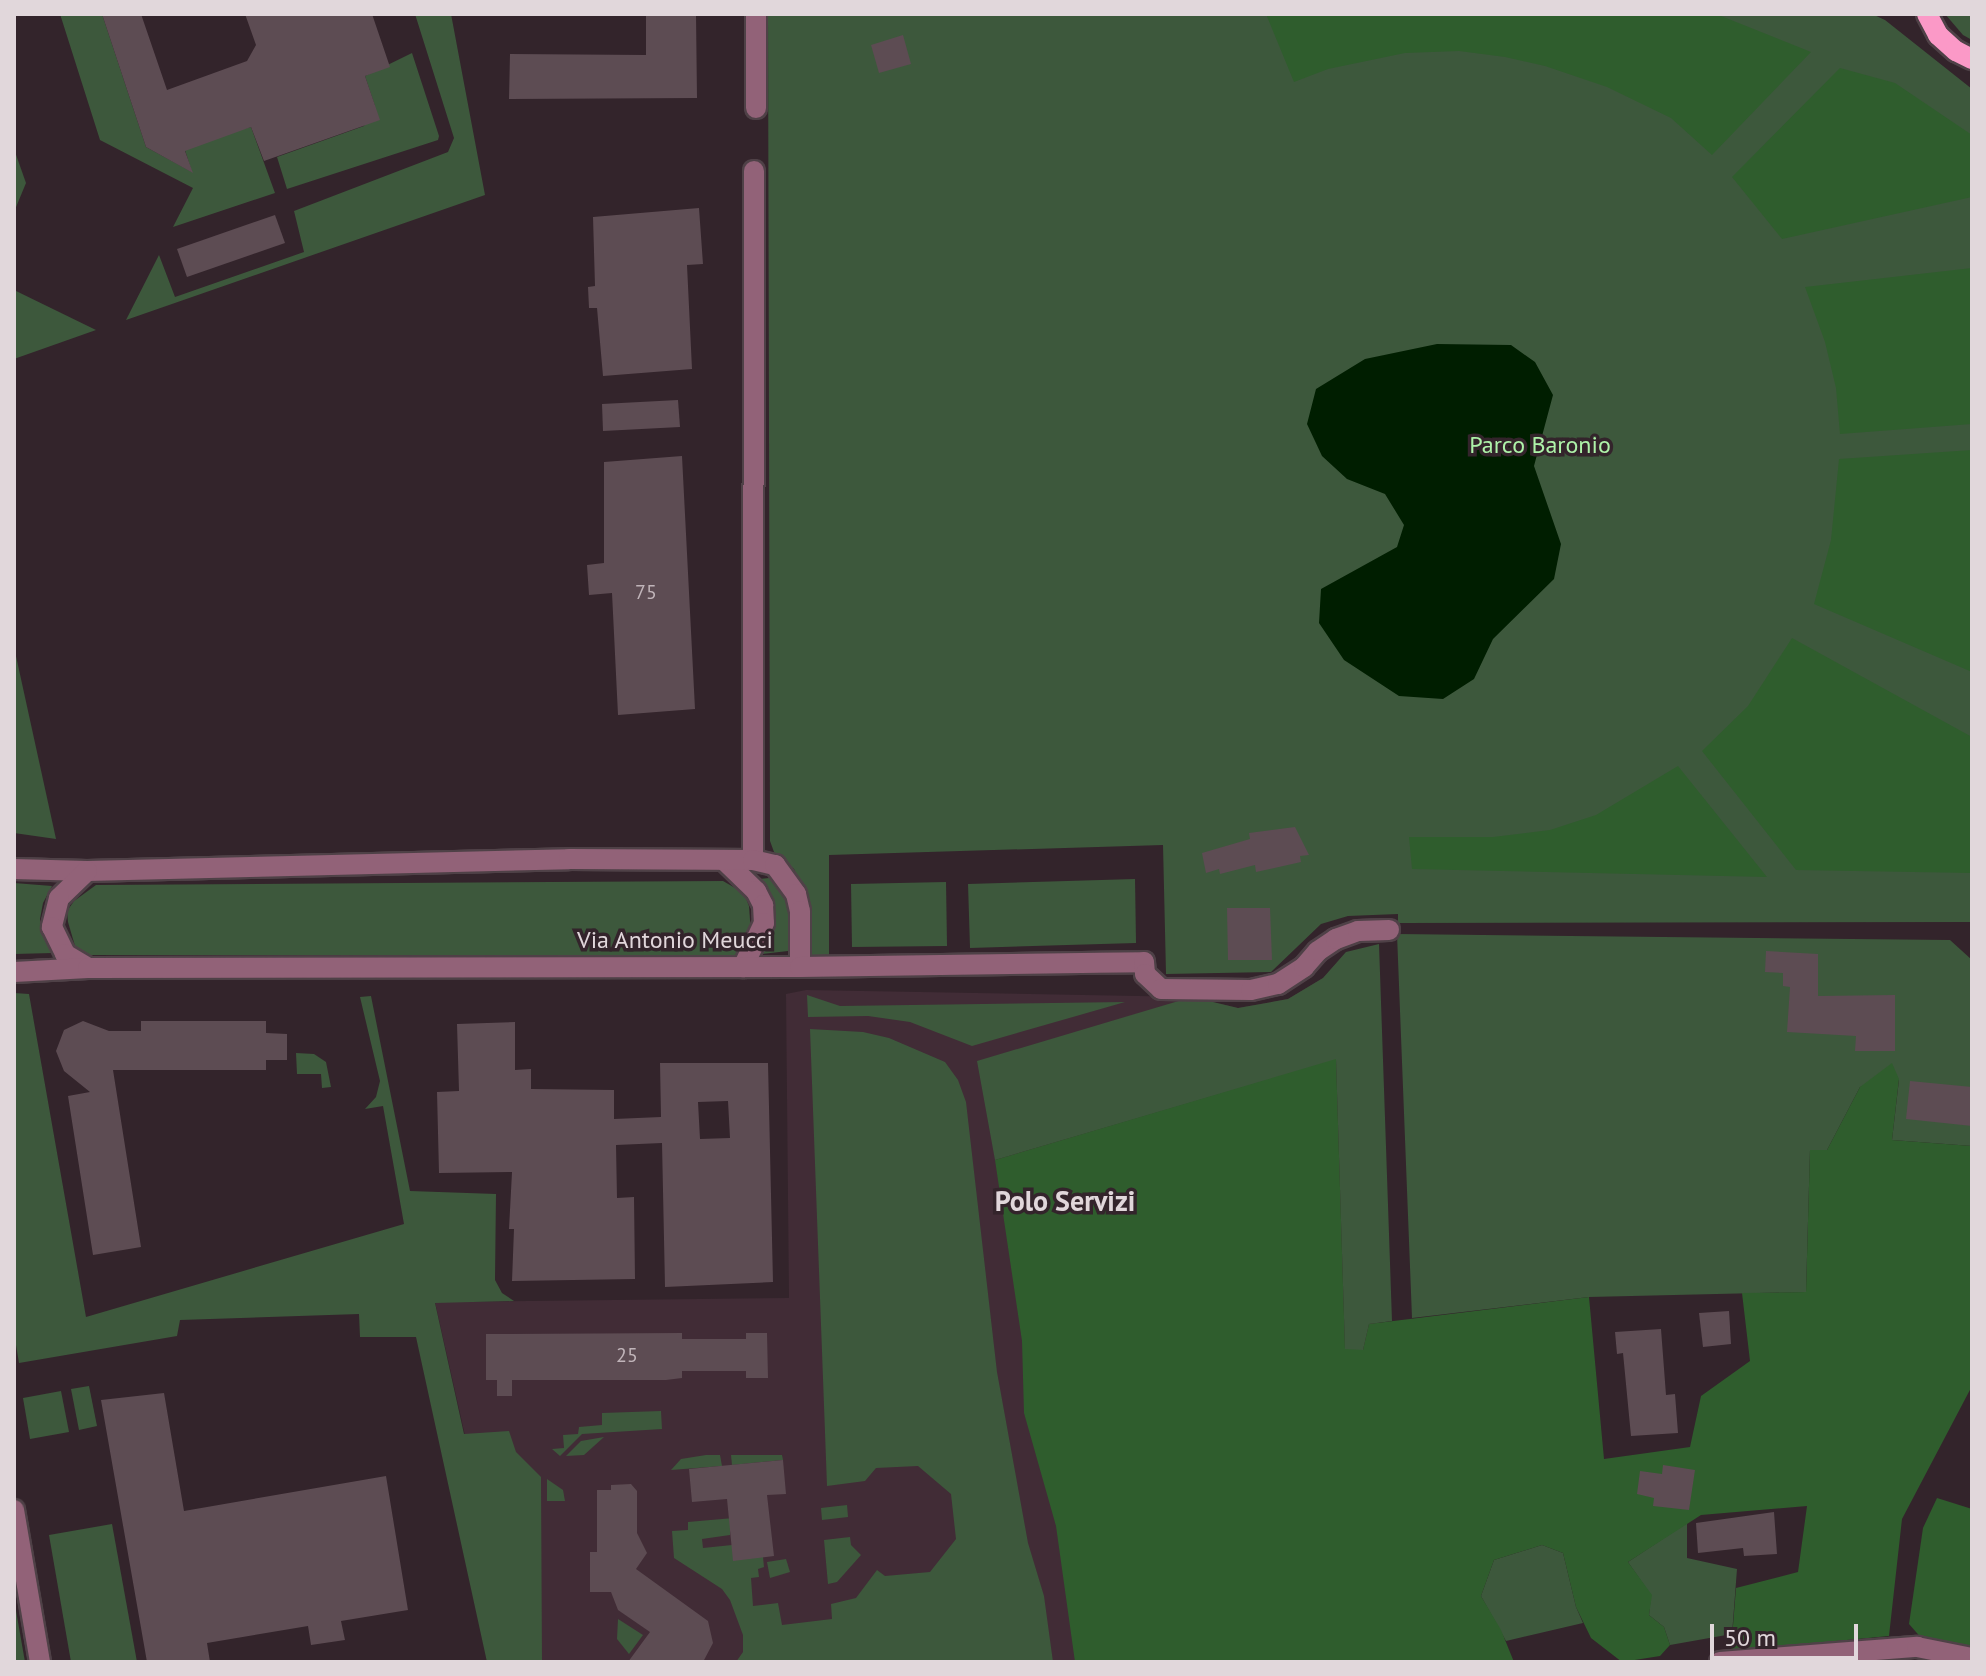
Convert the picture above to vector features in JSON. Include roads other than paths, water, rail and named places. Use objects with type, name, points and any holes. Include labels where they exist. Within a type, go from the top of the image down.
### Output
[{"type":"main road","points":[[1910,14],[1956,51],[1972,59]]},
{"type":"main road","points":[[1927,14],[1938,35]]},
{"type":"street","points":[[756,14],[756,108]]},
{"type":"street","points":[[14,869],[87,871],[569,859],[753,860],[754,171]]},
{"type":"street","points":[[724,860],[756,891],[763,905],[764,923],[743,967]]},
{"type":"street","name":"Via Antonio Meucci","points":[[14,972],[88,968],[800,967],[800,911],[796,894],[775,865],[753,860]]},
{"type":"street","points":[[87,871],[59,898],[52,927],[65,954],[88,968]]},
{"type":"street","points":[[800,967],[1144,962],[1145,974],[1161,989],[1251,990],[1278,984],[1304,967],[1318,951],[1336,939],[1358,931],[1389,930]]},
{"type":"street","points":[[14,1510],[40,1662]]},
{"type":"street","points":[[1720,1662],[1917,1647],[1972,1658]]},
{"type":"district","name":"Polo Servizi","points":[[1065,1201]]},
{"type":"park label","name":"Parco Baronio","points":[[1540,445]]}]
